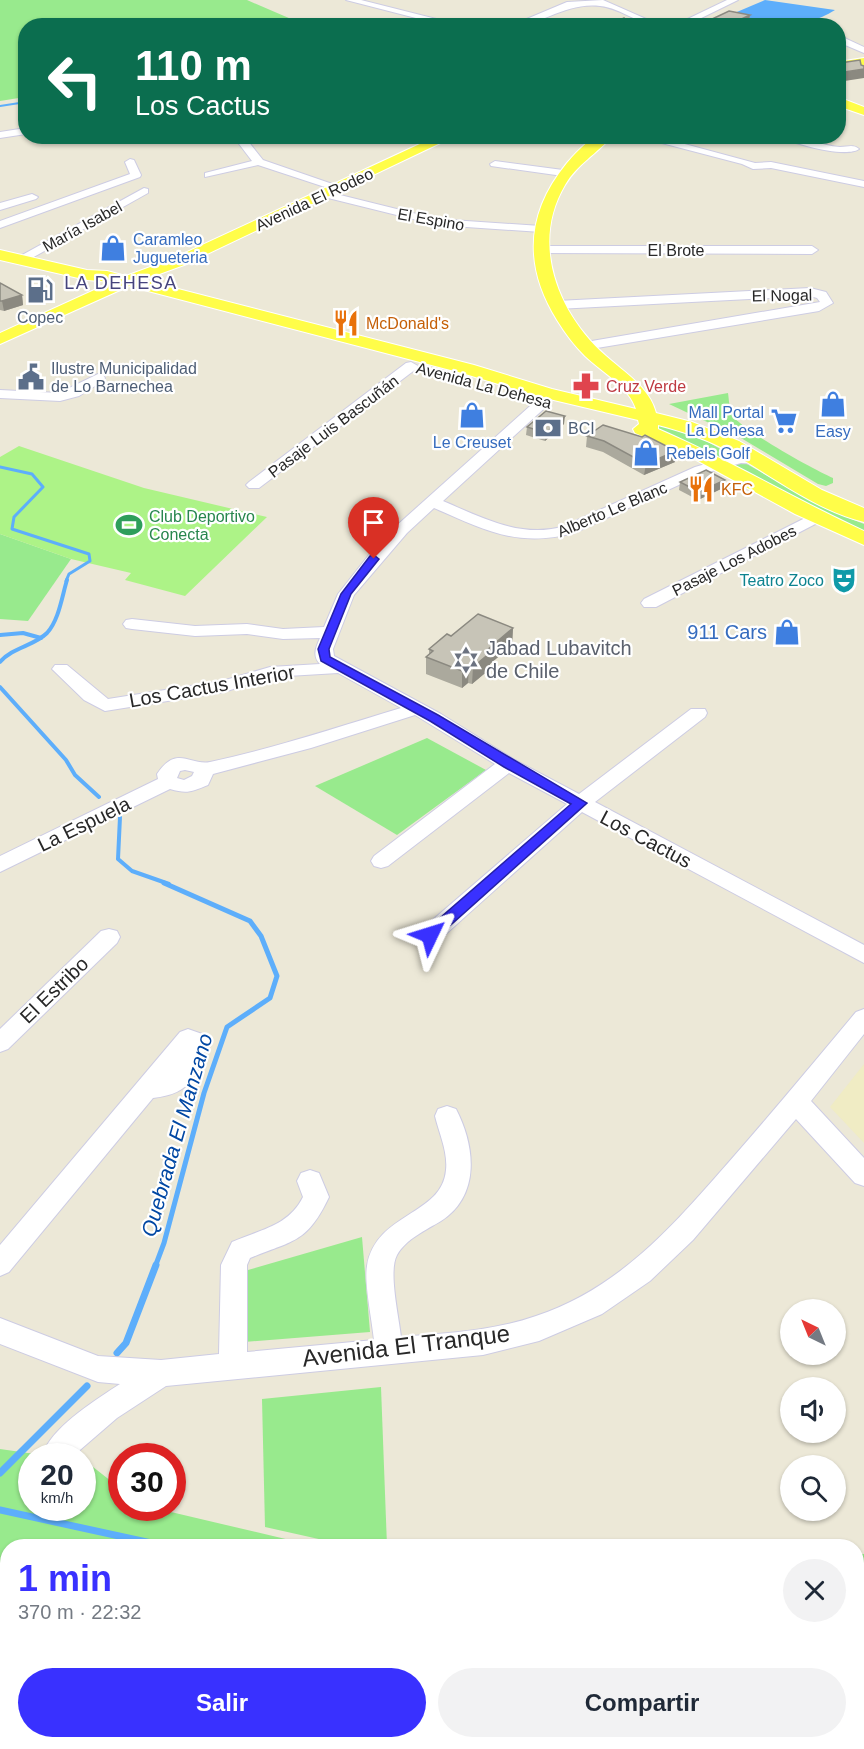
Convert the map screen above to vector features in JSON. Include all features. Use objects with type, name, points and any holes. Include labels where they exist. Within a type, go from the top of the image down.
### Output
[{"type":"main road","points":[[846,65],[864,62]]},
{"type":"main road","points":[[846,102],[864,109]]},
{"type":"main road","name":"Avenida El Rodeo","points":[[0,339],[47,323],[432,144]]},
{"type":"main road","points":[[597,144],[563,174],[547,203],[541,229],[540,250],[546,279],[557,305],[585,346],[638,395],[643,402],[648,424]]},
{"type":"main road","name":"Avenida La Dehesa","points":[[0,255],[87,275],[95,282],[127,286],[468,369],[648,424],[817,517],[864,539]]},
{"type":"main road","name":"Avenida La Dehesa","points":[[127,286],[544,401],[648,424],[686,426],[732,445],[815,494],[864,516]]},
{"type":"main road","name":"Avenida El Rodeo","points":[[0,352],[47,323]]},
{"type":"main road","points":[[638,395],[732,445]]},
{"type":"street","points":[[350,0],[426,18]]},
{"type":"street","points":[[596,0],[645,18]]},
{"type":"street","points":[[695,18],[734,0]]},
{"type":"street","points":[[707,18],[745,0]]},
{"type":"street","points":[[534,18],[573,2],[605,3]]},
{"type":"street","points":[[618,8],[640,18]]},
{"type":"street","points":[[846,42],[864,50]]},
{"type":"street","points":[[0,135],[18,132]]},
{"type":"street","points":[[209,175],[259,162],[244,144]]},
{"type":"street","points":[[675,144],[749,161],[757,167],[771,165],[864,184]]},
{"type":"street","points":[[816,144],[839,150],[859,151]]},
{"type":"street","points":[[842,144],[859,151]]},
{"type":"street","points":[[0,225],[136,175],[130,162]]},
{"type":"street","name":"El Espino","points":[[259,162],[331,191],[437,222],[477,227],[541,229]]},
{"type":"street","points":[[495,164],[563,174]]},
{"type":"street","name":"María Isabel","points":[[19,260],[144,191]]},
{"type":"street","points":[[0,207],[32,197]]},
{"type":"street","name":"El Brote","points":[[540,250],[812,250]]},
{"type":"street","name":"El Nogal","points":[[557,305],[810,292],[822,295],[827,303],[819,307],[585,346]]},
{"type":"street","name":"Pasaje Luis Bascuñán","points":[[254,485],[411,366]]},
{"type":"street","points":[[0,394],[60,397],[74,393],[98,378]]},
{"type":"street","points":[[339,668],[323,656],[346,594],[359,576],[389,542],[544,401]]},
{"type":"street","name":"Alberto Le Blanc","points":[[432,502],[516,534],[545,536],[568,530],[718,464],[740,459],[758,460]]},
{"type":"street","name":"Pasaje Los Adobes","points":[[650,603],[817,517]]},
{"type":"street","name":"Los Cactus Interior","points":[[132,624],[195,631],[247,629],[283,634],[330,632]]},
{"type":"street","name":"Los Cactus Interior","points":[[62,669],[91,696],[105,705],[224,686],[270,672],[339,668]]},
{"type":"street","name":"Los Cactus","points":[[339,668],[416,708],[508,764],[864,955]]},
{"type":"street","name":"La Espuela","points":[[0,865],[168,782],[169,770],[179,764],[192,763],[203,770],[304,744],[416,708]]},
{"type":"street","points":[[430,935],[580,803],[698,713]]},
{"type":"street","points":[[381,861],[508,764]]},
{"type":"street","name":"El Estribo","points":[[0,1043],[108,937]]},
{"type":"street","name":"Avenida El Tranque","points":[[67,1443],[107,1408],[161,1373],[233,1364],[469,1344],[509,1336],[552,1323],[603,1299],[634,1279],[668,1248],[796,1102],[864,1018]]},
{"type":"street","points":[[0,1264],[145,1089]]},
{"type":"street","points":[[796,1102],[864,1175]]},
{"type":"street","points":[[389,1350],[381,1258],[384,1249],[396,1234],[434,1213],[444,1205],[456,1187],[460,1168],[447,1116]]},
{"type":"street","points":[[233,1364],[234,1265],[241,1250],[258,1242],[279,1238],[293,1229],[311,1211],[316,1197],[310,1181]]},
{"type":"street","points":[[0,1331],[98,1369],[161,1373]]},
{"type":"shaded area","points":[[864,1064],[864,1143],[830,1107]]},
{"type":"green space","points":[[0,0],[247,0],[289,18],[18,18],[18,98],[0,101]]},
{"type":"green space","points":[[728,393],[732,414],[739,422],[780,450],[833,478],[833,483],[826,486],[818,484],[741,438],[669,404]]},
{"type":"green space","points":[[661,421],[687,430],[826,509],[864,524],[864,533],[654,431]]},
{"type":"green space","name":"Club Deportivo Conecta","points":[[19,446],[144,488],[267,517],[185,596],[125,580],[131,573],[71,559],[0,534],[0,457]]},
{"type":"green space","points":[[0,534],[71,559],[28,621],[0,619]]},
{"type":"green space","points":[[427,738],[486,770],[397,835],[315,786]]},
{"type":"green space","points":[[362,1237],[370,1332],[244,1342],[248,1270]]},
{"type":"green space","points":[[381,1387],[387,1539],[319,1539],[265,1527],[262,1399]]},
{"type":"green space","points":[[0,1449],[18,1452],[18,1521],[96,1521],[96,1469],[108,1479],[108,1521],[186,1521],[186,1516],[285,1539],[0,1539]]},
{"type":"water","points":[[765,0],[835,10],[818,18],[740,18],[732,14]]},
{"type":"building","points":[[729,11],[750,15],[744,18],[714,18]]},
{"type":"building","points":[[860,60],[864,69],[846,72],[846,62]]},
{"type":"building","points":[[0,283],[22,295],[0,301]]},
{"type":"building","points":[[546,411],[565,416],[546,433],[527,427]]},
{"type":"building","points":[[603,425],[642,437],[645,435],[676,451],[646,464],[604,441],[587,436]]},
{"type":"building","points":[[706,470],[725,480],[699,492],[680,482]]},
{"type":"building","points":[[478,614],[513,628],[487,650],[491,652],[473,667],[469,666],[462,671],[426,657],[433,651],[429,649],[447,634],[451,636]]},
{"type":"waterway","points":[[0,106],[18,103]]},
{"type":"waterway","name":"Quebrada El Manzano","points":[[0,467],[32,474],[43,487],[14,517],[12,529],[89,554],[90,561],[69,574],[66,581]]},
{"type":"waterway","name":"Quebrada El Manzano","points":[[41,638],[51,628],[57,615],[67,580]]},
{"type":"waterway","points":[[0,635],[23,633],[41,638]]},
{"type":"waterway","name":"Quebrada El Manzano","points":[[0,662],[11,653],[41,638]]},
{"type":"waterway","name":"Quebrada El Manzano","points":[[0,687],[66,760],[75,775],[99,797]]},
{"type":"waterway","name":"Quebrada El Manzano","points":[[120,817],[118,859],[132,871],[169,884]]},
{"type":"waterway","name":"Quebrada El Manzano","points":[[155,1267],[164,1243],[204,1093],[227,1027],[270,998],[277,976],[261,936],[250,921],[164,883]]},
{"type":"waterway","name":"Quebrada El Manzano","points":[[117,1353],[126,1343],[156,1265]]},
{"type":"waterway","name":"Quebrada El Manzano","points":[[0,1473],[87,1386]]},
{"type":"waterway","points":[[0,1510],[133,1539]]},
{"type":"place","name":"Caramleo Jugueteria","points":[[113,248]]},
{"type":"place","name":"Copec","points":[[40,290]]},
{"type":"place","name":"McDonald's","points":[[346,323]]},
{"type":"place","name":"Ilustre Municipalidad de Lo Barnechea","points":[[31,377]]},
{"type":"place","name":"Cruz Verde","points":[[586,386]]},
{"type":"place","name":"Easy","points":[[833,404]]},
{"type":"place","name":"Le Creuset","points":[[472,415]]},
{"type":"place","name":"Mall Portal La Dehesa","points":[[784,421]]},
{"type":"place","name":"BCI","points":[[548,428]]},
{"type":"place","name":"Rebels Golf","points":[[646,453]]},
{"type":"place","name":"KFC","points":[[701,489]]},
{"type":"place","name":"Club Deportivo Conecta","points":[[129,525]]},
{"type":"place","name":"Teatro Zoco","points":[[844,580]]},
{"type":"place","name":"911 Cars","points":[[787,632]]},
{"type":"place","name":"Jabad Lubavitch de Chile","points":[[466,660]]},
{"type":"district","name":"LA DEHESA","points":[[121,283]]},
{"type":"route","points":[[374,559],[346,594],[323,652],[325,659],[434,718],[508,764],[580,803],[430,935]]}]
